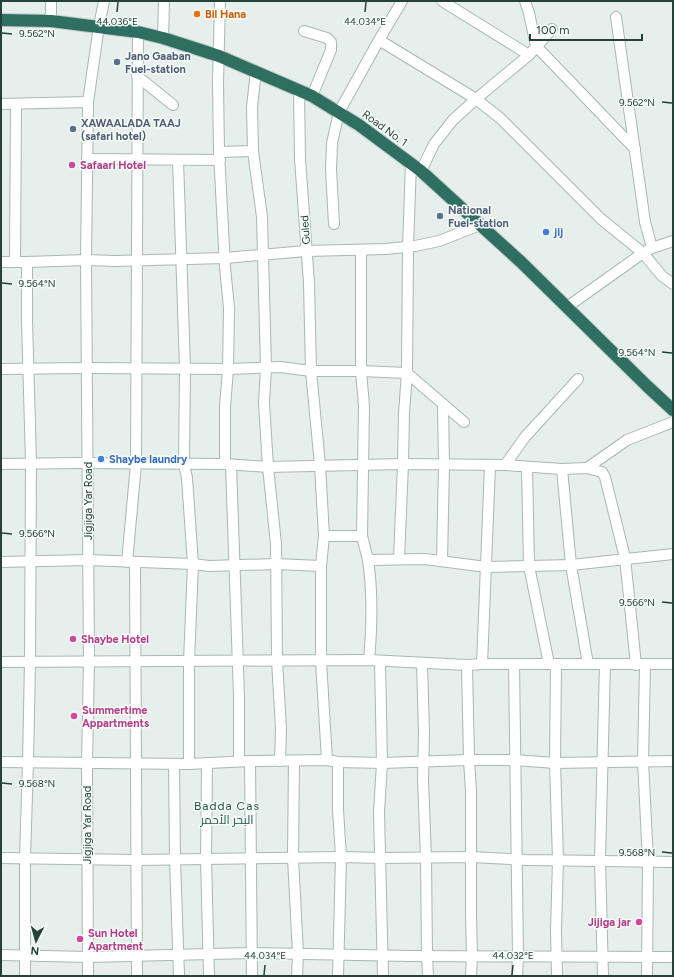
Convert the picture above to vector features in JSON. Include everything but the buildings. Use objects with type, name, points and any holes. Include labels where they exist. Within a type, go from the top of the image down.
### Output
[{"type":"highway","name":"Road No. 1","points":[[1,20],[51,21],[99,26],[138,32],[163,38],[219,56],[312,96],[339,112],[421,171],[480,224],[673,410]]},
{"type":"street","points":[[51,1],[51,21]]},
{"type":"street","name":"Jigjiga Yar Road","points":[[88,976],[86,860],[89,661],[86,260],[87,159],[88,102],[104,1]]},
{"type":"street","points":[[163,38],[164,1]]},
{"type":"street","points":[[220,1],[218,84],[220,156],[229,308],[228,369],[225,407],[234,566],[239,696],[252,858],[252,976]]},
{"type":"street","points":[[334,224],[331,169],[332,143],[339,112],[402,1]]},
{"type":"street","points":[[442,1],[529,55]]},
{"type":"street","points":[[525,1],[536,46],[635,149]]},
{"type":"street","points":[[616,17],[648,250],[662,276],[673,284]]},
{"type":"street","points":[[421,171],[434,144],[453,120],[529,55],[552,29]]},
{"type":"street","points":[[304,31],[327,38],[331,42],[331,50],[312,96]]},
{"type":"street","points":[[137,976],[135,662],[131,562],[136,464],[138,32]]},
{"type":"street","points":[[379,40],[476,99],[500,118],[602,219],[648,250]]},
{"type":"street","points":[[256,71],[252,107],[253,151],[262,217],[264,254],[266,367],[264,403],[276,564],[277,660],[281,729],[280,761]]},
{"type":"street","points":[[138,76],[173,105]]},
{"type":"street","name":"Guled","points":[[299,90],[300,159],[309,283],[311,370],[320,465],[324,536],[321,566],[321,661],[327,760]]},
{"type":"street","points":[[1,104],[88,102]]},
{"type":"street","points":[[15,262],[16,104]]},
{"type":"street","points":[[87,159],[178,160],[253,151]]},
{"type":"street","points":[[178,160],[185,368],[184,464],[187,478],[193,564],[189,662],[189,764]]},
{"type":"street","points":[[399,559],[404,413],[407,373],[408,247],[411,163]]},
{"type":"street","points":[[1,262],[225,258],[306,251],[386,249],[408,247],[439,241],[480,224]]},
{"type":"street","points":[[567,307],[648,250],[673,241]]},
{"type":"street","points":[[361,250],[361,371],[364,406],[362,536],[368,560],[371,589],[372,613],[369,660]]},
{"type":"street","points":[[24,976],[25,859],[30,662],[31,463],[29,368],[26,320],[27,262]]},
{"type":"street","points":[[1,369],[228,369],[266,367],[407,373],[464,422]]},
{"type":"street","points":[[505,465],[525,437],[578,379]]},
{"type":"street","points":[[442,561],[444,465],[443,404]]},
{"type":"street","points":[[587,468],[626,440],[673,422]]},
{"type":"street","points":[[1,464],[184,464],[268,467],[403,464],[505,465],[562,469],[587,468],[602,472],[605,477],[625,558],[641,665],[643,761],[648,862],[647,976]]},
{"type":"street","points":[[482,664],[490,466]]},
{"type":"street","points":[[527,467],[529,566],[552,664],[558,860],[557,976]]},
{"type":"street","points":[[562,469],[571,565],[588,664]]},
{"type":"street","points":[[324,536],[362,536]]},
{"type":"street","points":[[368,560],[399,559],[442,561],[486,567],[571,565],[673,554]]},
{"type":"street","points":[[1,562],[88,560],[193,564],[209,566],[276,564],[321,566]]},
{"type":"street","points":[[1,662],[369,660],[467,665],[673,664]]},
{"type":"street","points":[[380,661],[382,763],[379,812],[383,976]]},
{"type":"street","points":[[422,663],[424,762],[422,779],[426,858],[428,976]]},
{"type":"street","points":[[514,664],[517,976]]},
{"type":"street","points":[[603,976],[600,860],[605,664]]},
{"type":"street","points":[[467,665],[471,791],[471,976]]},
{"type":"street","points":[[1,762],[207,764],[244,761],[327,760],[338,762],[382,763],[469,760],[514,760],[555,763],[673,761]]},
{"type":"street","points":[[294,761],[293,858],[298,954],[297,976]]},
{"type":"street","points":[[338,762],[338,810],[341,857],[338,976]]},
{"type":"street","points":[[174,764],[175,859],[179,976]]},
{"type":"street","points":[[207,764],[206,859],[209,976]]},
{"type":"street","points":[[1,858],[137,860],[471,857],[673,862]]},
{"type":"street","points":[[1,955],[88,957],[252,953],[383,956],[673,957]]},
{"type":"place","name":"Bil Hana","points":[[197,14]]},
{"type":"place","name":"Jano Gaaban Fuel-station","points":[[117,62]]},
{"type":"place","name":"XAWAALADA TAAJ (safari hotel)","points":[[73,129]]},
{"type":"place","name":"Safaari Hotel","points":[[72,165]]},
{"type":"place","name":"National Fuel-station","points":[[440,216]]},
{"type":"place","name":"jij","points":[[546,232]]},
{"type":"place","name":"Shaybe laundry","points":[[101,459]]},
{"type":"place","name":"Shaybe Hotel","points":[[73,639]]},
{"type":"place","name":"Summertime Appartments","points":[[74,716]]},
{"type":"place","name":"Jijiga jar","points":[[639,922]]},
{"type":"place","name":"Sun Hotel Apartment","points":[[80,939]]},
{"type":"district","name":"Badda Cas البحر الأحمر","points":[[227,813]]}]
